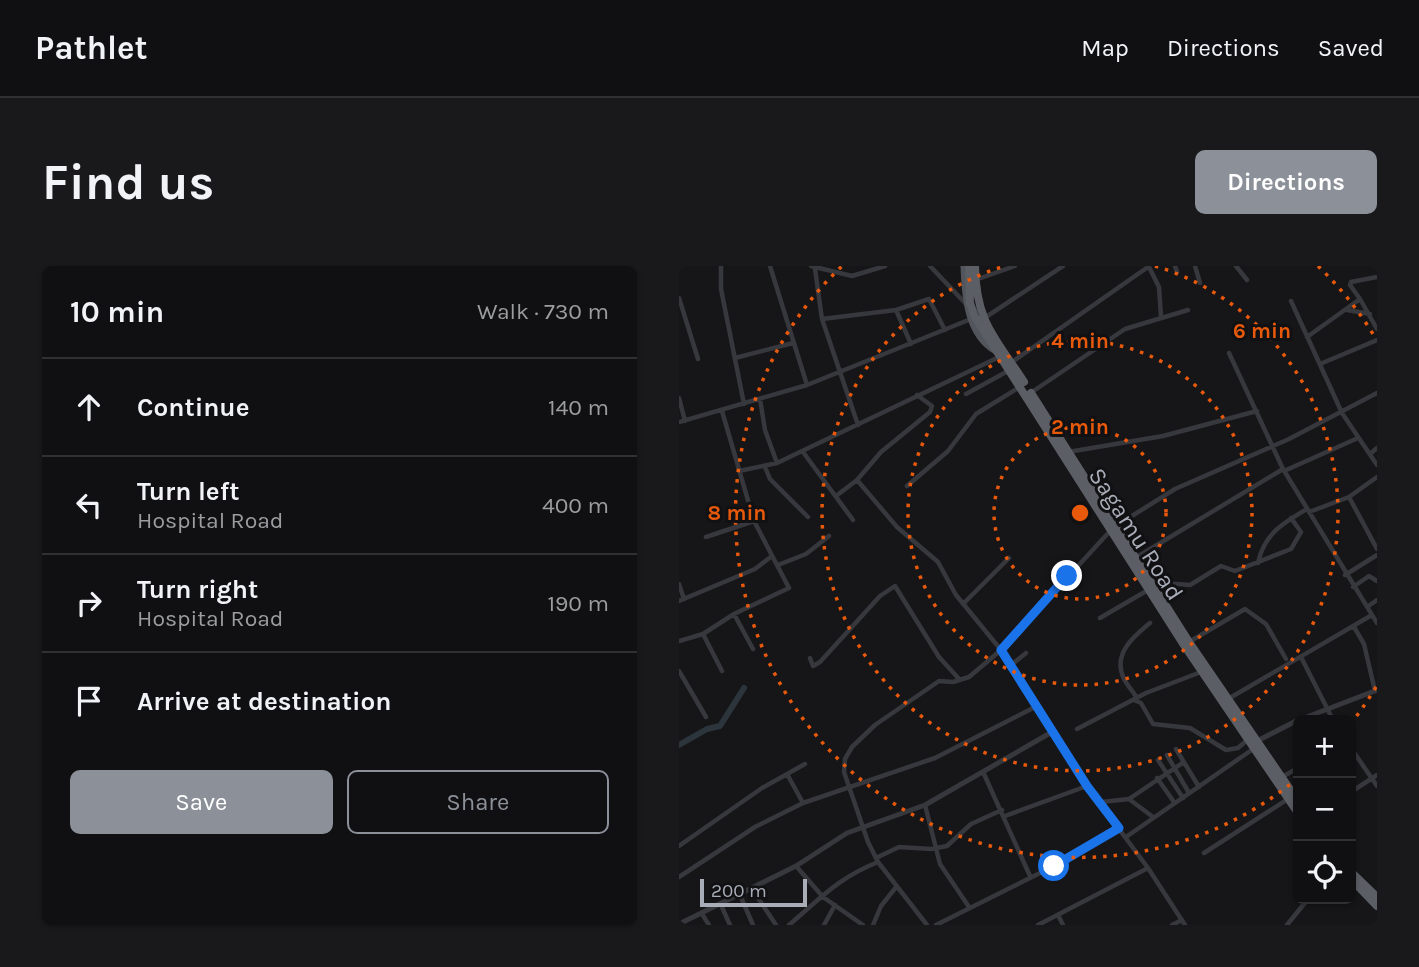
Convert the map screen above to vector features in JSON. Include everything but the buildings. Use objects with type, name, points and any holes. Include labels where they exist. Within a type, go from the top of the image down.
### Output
[{"type":"highway","name":"Sagamu Road","points":[[966,266],[970,303],[997,348],[1031,393],[1202,672],[1240,722],[1293,806]]},
{"type":"highway","name":"Sagamu Road","points":[[977,266],[976,302],[997,348]]},
{"type":"highway","name":"Sagamu Road","points":[[1010,366],[1021,387],[1136,558],[1151,588],[1228,700],[1247,740],[1255,745],[1293,794]]},
{"type":"highway","points":[[1356,877],[1377,898]]},
{"type":"highway","points":[[1356,884],[1377,906]]},
{"type":"main road","points":[[966,266],[966,304],[971,319],[990,348],[997,348],[980,300],[977,266]]},
{"type":"street","points":[[720,266],[721,289],[744,404]]},
{"type":"street","points":[[770,266],[807,385]]},
{"type":"street","points":[[858,425],[842,371],[822,319],[813,267],[852,276],[885,266]]},
{"type":"street","points":[[930,266],[966,304]]},
{"type":"street","points":[[978,279],[1015,266]]},
{"type":"street","points":[[986,317],[1063,266]]},
{"type":"street","points":[[966,394],[1010,366],[1148,266],[1160,287],[1161,316]]},
{"type":"street","points":[[1195,266],[1199,283]]},
{"type":"street","points":[[1236,266],[1247,280]]},
{"type":"street","points":[[1377,277],[1351,282],[1350,285],[1371,314],[1377,330]]},
{"type":"street","points":[[679,298],[698,359]]},
{"type":"street","points":[[822,319],[896,310],[929,299],[945,330]]},
{"type":"street","points":[[1307,337],[1360,299]]},
{"type":"street","points":[[1291,301],[1342,413],[1377,465]]},
{"type":"street","points":[[896,310],[911,345]]},
{"type":"street","points":[[1031,393],[1116,335],[1161,316],[1188,310]]},
{"type":"street","points":[[1346,310],[1371,314]]},
{"type":"street","points":[[679,398],[682,421],[722,411],[807,385],[971,319]]},
{"type":"street","points":[[1319,364],[1377,340]]},
{"type":"street","points":[[735,358],[793,343]]},
{"type":"street","points":[[739,471],[777,464],[893,410],[997,348]]},
{"type":"street","points":[[1229,353],[1284,470],[1345,576],[1377,623]]},
{"type":"street","points":[[907,486],[948,451],[976,414],[1021,387]]},
{"type":"street","points":[[927,925],[877,860],[844,772],[845,759],[852,747],[875,725],[939,681],[969,677],[1001,650],[1114,528],[1175,489],[1273,446],[1377,393]]},
{"type":"street","points":[[836,496],[857,480],[881,452],[930,412],[932,406],[916,395]]},
{"type":"street","points":[[760,399],[765,430],[777,464]]},
{"type":"street","points":[[679,641],[703,634],[734,614],[788,589],[754,521],[722,411]]},
{"type":"street","points":[[1068,452],[1163,436],[1257,411]]},
{"type":"street","points":[[1136,558],[1284,470],[1357,438]]},
{"type":"street","points":[[1370,454],[1377,449]]},
{"type":"street","points":[[803,452],[853,520]]},
{"type":"street","points":[[765,467],[775,484],[807,517]]},
{"type":"street","points":[[1258,563],[1268,538],[1277,526],[1308,511],[1349,497],[1377,477]]},
{"type":"street","points":[[857,480],[897,527],[938,562],[963,604],[1001,650],[1087,786],[1148,868],[1184,923],[1172,925]]},
{"type":"street","points":[[1349,497],[1377,549]]},
{"type":"street","points":[[1100,618],[1163,583],[1190,585],[1220,566],[1235,572],[1291,549],[1301,532],[1291,518]]},
{"type":"street","points":[[706,537],[754,521]]},
{"type":"street","points":[[778,565],[806,554],[829,536]]},
{"type":"street","points":[[1345,576],[1377,555]]},
{"type":"street","points":[[679,584],[682,600],[755,569],[772,556]]},
{"type":"street","points":[[963,604],[1009,558]]},
{"type":"street","points":[[1353,587],[1369,576],[1377,581]]},
{"type":"street","points":[[810,658],[813,666],[820,662],[880,596],[895,586],[939,657],[960,680]]},
{"type":"street","points":[[1367,607],[1377,600]]},
{"type":"street","points":[[1189,642],[1245,609],[1266,624],[1286,659]]},
{"type":"street","points":[[734,614],[753,649]]},
{"type":"street","points":[[1228,700],[1373,615]]},
{"type":"street","points":[[1150,624],[1127,643],[1121,657],[1123,677],[1153,724],[1190,728],[1226,750],[1238,748],[1247,740]]},
{"type":"street","points":[[1311,715],[1376,690],[1364,644],[1355,627]]},
{"type":"street","points":[[703,634],[722,671]]},
{"type":"street","points":[[1010,666],[1026,653]]},
{"type":"street","points":[[1302,659],[1330,715]]},
{"type":"street","points":[[679,671],[706,717]]},
{"type":"street","points":[[1077,729],[1146,693],[1202,672]]},
{"type":"street","points":[[1141,703],[1146,693]]},
{"type":"street","points":[[679,877],[755,827],[803,803],[935,758],[1035,707]]},
{"type":"street","points":[[1126,837],[1255,745],[1293,723]]},
{"type":"street","points":[[679,924],[752,890],[796,866],[822,847],[864,828],[925,806],[1052,732]]},
{"type":"street","points":[[1176,749],[1199,787]]},
{"type":"street","points":[[1167,755],[1189,793]]},
{"type":"street","points":[[1356,756],[1377,786]]},
{"type":"street","points":[[1158,760],[1183,798]]},
{"type":"street","points":[[1101,802],[1129,799],[1166,771],[1184,762]]},
{"type":"street","points":[[679,846],[730,809],[805,764]]},
{"type":"street","points":[[1282,777],[1293,771]]},
{"type":"street","points":[[787,774],[803,803]]},
{"type":"street","points":[[984,774],[1030,877]]},
{"type":"street","points":[[1356,789],[1377,775]]},
{"type":"street","points":[[1157,778],[1174,802]]},
{"type":"street","points":[[1005,816],[1087,786]]},
{"type":"street","points":[[1129,799],[1153,817]]},
{"type":"street","points":[[1204,853],[1288,799]]},
{"type":"street","points":[[925,806],[942,869],[960,890],[969,908]]},
{"type":"street","points":[[789,925],[823,897],[827,889],[855,871],[899,848],[947,846],[971,824],[1002,810]]},
{"type":"street","points":[[936,925],[1119,828]]},
{"type":"street","points":[[796,866],[823,897],[863,925]]},
{"type":"street","points":[[1038,925],[1148,868]]},
{"type":"street","points":[[873,925],[881,906],[897,886]]},
{"type":"street","points":[[752,890],[776,925]]},
{"type":"street","points":[[740,895],[753,925]]},
{"type":"street","points":[[1287,925],[1304,904]]},
{"type":"street","points":[[721,905],[730,925]]},
{"type":"street","points":[[824,925],[835,905]]},
{"type":"street","points":[[702,914],[709,925]]},
{"type":"street","points":[[1058,915],[1063,925]]},
{"type":"waterway","points":[[679,745],[707,729],[720,726],[744,688]]},
{"type":"route","points":[[1054,866],[1119,828],[1087,786],[1001,650],[1067,576]]}]
